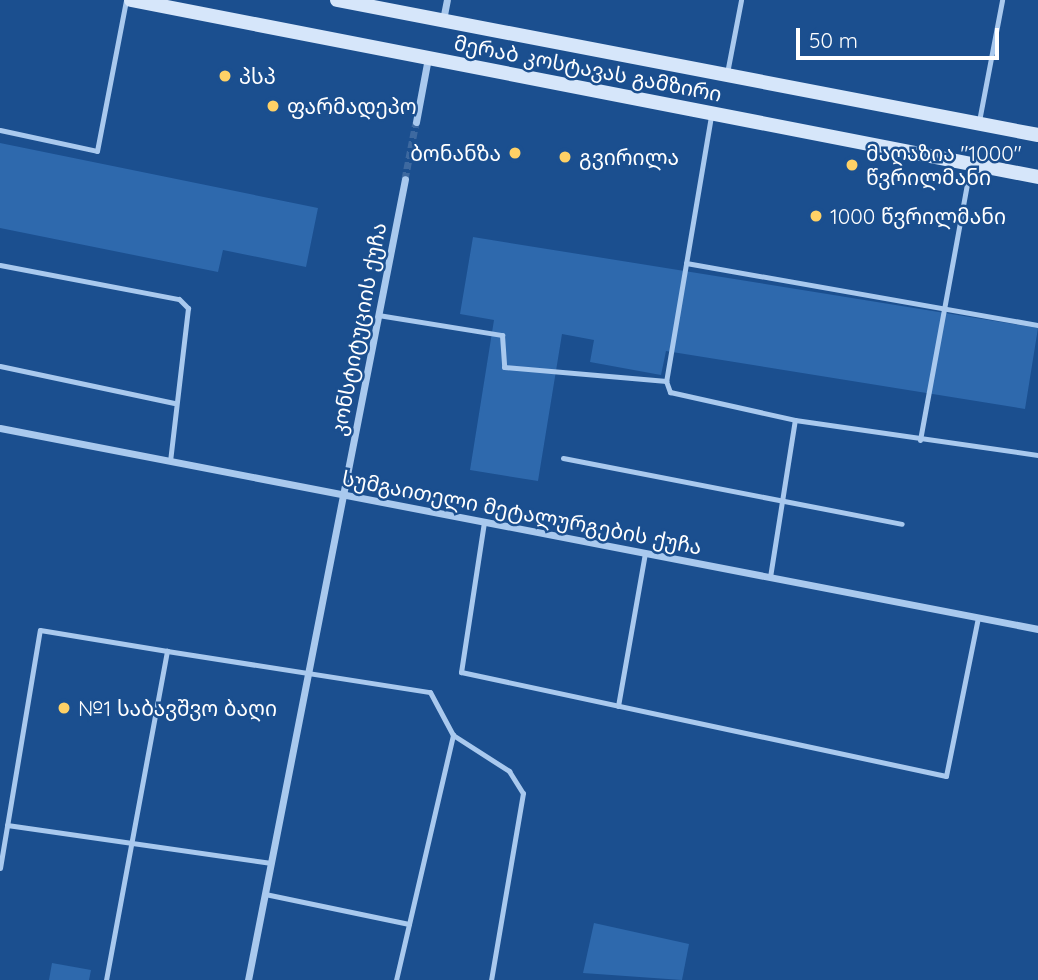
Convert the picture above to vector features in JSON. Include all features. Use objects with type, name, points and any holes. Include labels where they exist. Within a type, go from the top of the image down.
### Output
[{"type":"street","name":"მერაბ კოსტავას გამზირი","points":[[128,0],[1038,177]]},
{"type":"street","name":"მერაბ კოსტავას გამზირი","points":[[337,0],[1038,135]]},
{"type":"street","points":[[443,20],[447,0]]},
{"type":"street","points":[[416,122],[428,58]]},
{"type":"street","name":"კონსტიტუციის ქუჩა","points":[[248,980],[405,179]]},
{"type":"street","name":"სუმგაითელი მეტალურგების ქუჩა","points":[[0,428],[1038,629]]},
{"type":"lane","points":[[0,130],[97,151],[128,0]]},
{"type":"lane","points":[[727,75],[741,0]]},
{"type":"lane","points":[[979,124],[1002,0]]},
{"type":"lane","points":[[712,113],[666,381],[670,392],[795,420],[1038,455]]},
{"type":"lane","points":[[920,440],[971,164]]},
{"type":"lane","points":[[686,263],[1038,325]]},
{"type":"lane","points":[[0,265],[180,299],[191,317],[174,403],[170,461]]},
{"type":"lane","points":[[378,315],[502,335],[504,368],[666,381]]},
{"type":"lane","points":[[0,366],[174,403]]},
{"type":"lane","points":[[770,577],[795,420]]},
{"type":"lane","points":[[564,458],[902,524]]},
{"type":"lane","points":[[484,522],[461,672],[946,776],[978,618]]},
{"type":"lane","points":[[618,706],[645,553]]},
{"type":"lane","points":[[0,868],[40,630],[307,677],[430,692],[453,735],[509,771],[523,793],[491,980]]},
{"type":"lane","points":[[106,980],[167,651]]},
{"type":"lane","points":[[396,980],[453,735]]},
{"type":"lane","points":[[7,825],[271,863]]},
{"type":"lane","points":[[265,894],[409,924]]},
{"type":"shaded area","points":[[0,143],[318,208],[306,267],[223,250],[218,272],[0,228]]},
{"type":"shaded area","points":[[473,237],[1038,328],[1025,409],[666,351],[661,375],[590,362],[594,340],[562,334],[538,481],[470,470],[494,320],[460,314]]},
{"type":"shaded area","points":[[594,923],[689,944],[682,980],[583,973]]},
{"type":"shaded area","points":[[52,963],[91,970],[89,980],[49,980]]},
{"type":"tunnel","points":[[405,179],[416,122]]},
{"type":"place","name":"პსპ","points":[[225,76]]},
{"type":"place","name":"ფარმადეპო","points":[[273,106]]},
{"type":"place","name":"ბონანზა","points":[[515,153]]},
{"type":"place","name":"გვირილა","points":[[565,157]]},
{"type":"place","name":"მაღაზია \"1000\" წვრილმანი","points":[[852,165]]},
{"type":"place","name":"1000 წვრილმანი","points":[[816,216]]},
{"type":"place","name":"№1 საბავშვო ბაღი","points":[[64,708]]}]
